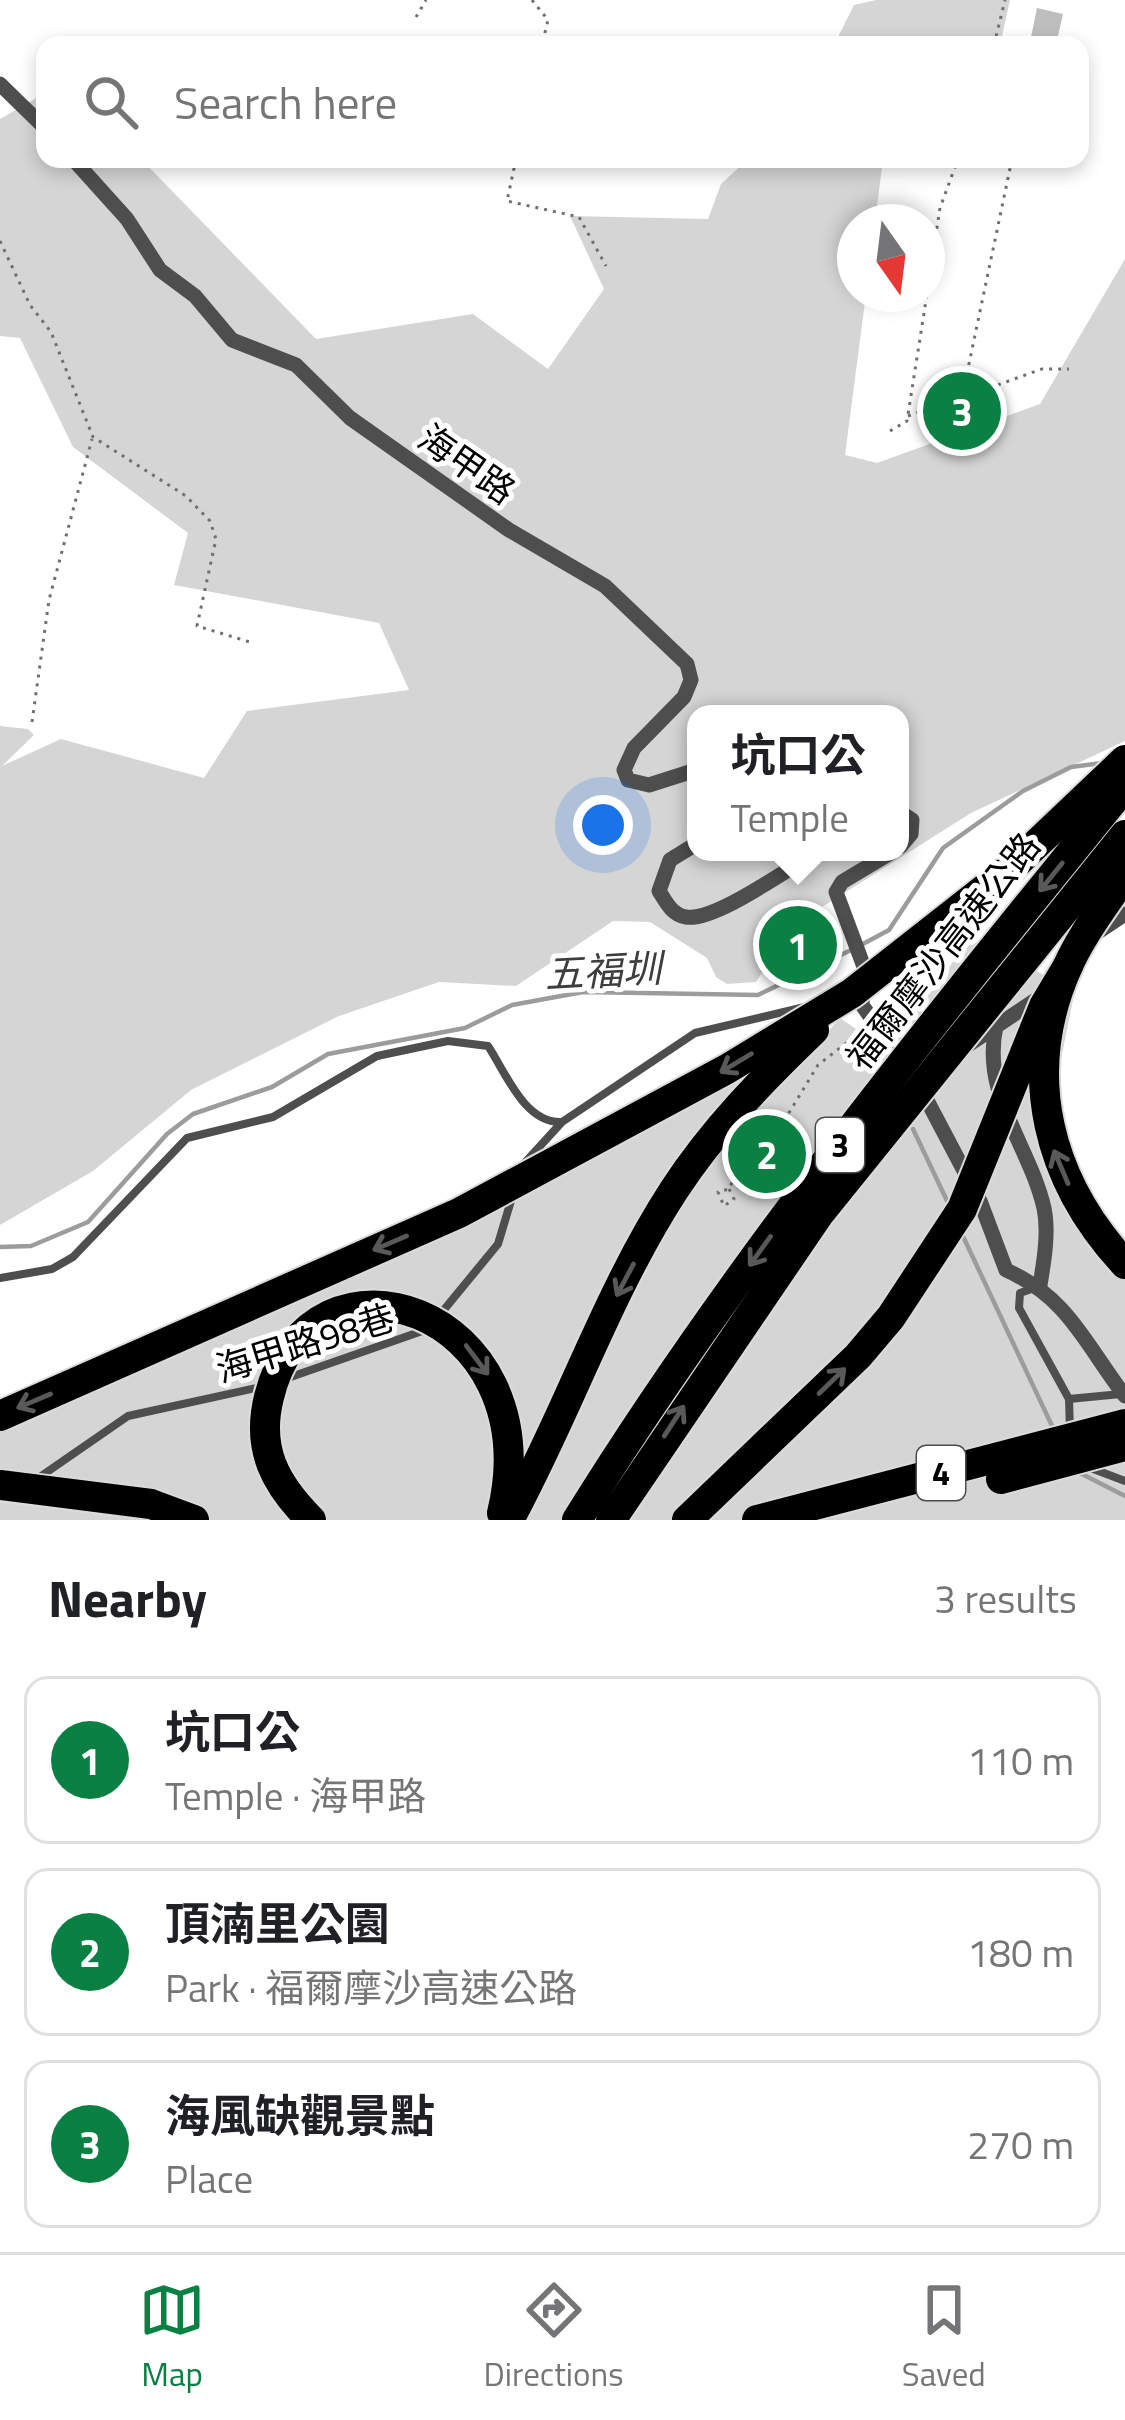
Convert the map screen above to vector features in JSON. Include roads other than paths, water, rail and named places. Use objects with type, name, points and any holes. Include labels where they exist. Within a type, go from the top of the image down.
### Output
[{"type":"highway","points":[[505,1517],[564,1415],[594,1337],[674,1190],[751,1091],[1010,869],[1125,760]]},
{"type":"highway","name":"福爾摩沙高速公路","points":[[577,1520],[650,1403],[798,1200],[1125,786]]},
{"type":"highway","name":"福爾摩沙高速公路","points":[[611,1520],[819,1214],[1125,835]]},
{"type":"highway","points":[[687,1520],[858,1356],[891,1317],[962,1209],[1044,1006],[1125,874]]},
{"type":"highway","points":[[1068,966],[1048,1037],[1044,1104],[1057,1163],[1084,1214],[1125,1264]]},
{"type":"highway","points":[[0,1416],[459,1213],[589,1148],[857,999]]},
{"type":"highway","points":[[311,1520],[285,1492],[268,1462],[263,1428],[271,1388],[285,1353],[302,1334],[334,1316],[367,1307],[400,1308],[433,1320],[458,1336],[488,1373],[505,1410],[509,1436],[505,1517]]},
{"type":"highway","name":"4","points":[[757,1520],[1124,1405]]},
{"type":"highway","name":"4","points":[[844,1520],[1125,1446]]},
{"type":"highway","points":[[0,1485],[151,1504],[194,1520]]},
{"type":"street","points":[[0,84],[36,119]]},
{"type":"street","name":"海甲路","points":[[82,168],[128,219],[160,270],[195,296],[232,340],[296,365],[350,418],[509,530],[605,586],[669,646],[687,664],[691,680],[685,697],[634,748],[624,770],[628,780],[649,785],[687,773]]},
{"type":"street","points":[[687,850],[670,860],[659,891],[673,911],[688,918],[720,909],[802,861]]},
{"type":"street","points":[[877,861],[842,882],[836,892],[863,967],[857,999],[921,1088],[980,1202],[1006,1270],[1040,1285],[1095,1349],[1124,1405]]},
{"type":"street","points":[[921,1088],[996,1026],[1051,989],[1106,922],[1125,914]]},
{"type":"street","points":[[996,1026],[990,1053],[994,1082],[1044,1209],[1040,1285]]},
{"type":"lane","name":"海甲路98巷","points":[[0,1504],[128,1416],[242,1394],[423,1335],[498,1244],[523,1160],[562,1122],[695,1033],[808,1004],[857,999]]},
{"type":"lane","points":[[0,1278],[52,1269],[73,1257],[188,1138],[273,1117],[377,1056],[448,1041],[488,1046],[528,1109],[546,1122],[562,1122]]},
{"type":"lane","points":[[1040,1285],[1020,1293],[1019,1308],[1069,1399],[1069,1440],[1076,1459],[1125,1481]]},
{"type":"lane","points":[[1069,1399],[1124,1405]]},
{"type":"waterway","name":"五福圳","points":[[861,945],[889,930],[943,848],[1023,791],[1071,767],[1102,763]]},
{"type":"waterway","name":"五福圳","points":[[0,1247],[31,1246],[88,1222],[167,1134],[193,1114],[272,1087],[328,1054],[465,1028],[512,1005],[583,992],[758,995],[851,950]]},
{"type":"waterway","points":[[913,1129],[949,1205]]},
{"type":"waterway","points":[[961,1232],[1053,1428]]},
{"type":"waterway","points":[[1080,1473],[1125,1496]]},
{"type":"place","name":"海風缺觀景點","points":[[962,411]]},
{"type":"place","name":"坑口公","points":[[798,945]]},
{"type":"place","name":"頂湳里公園","points":[[767,1154]]}]
